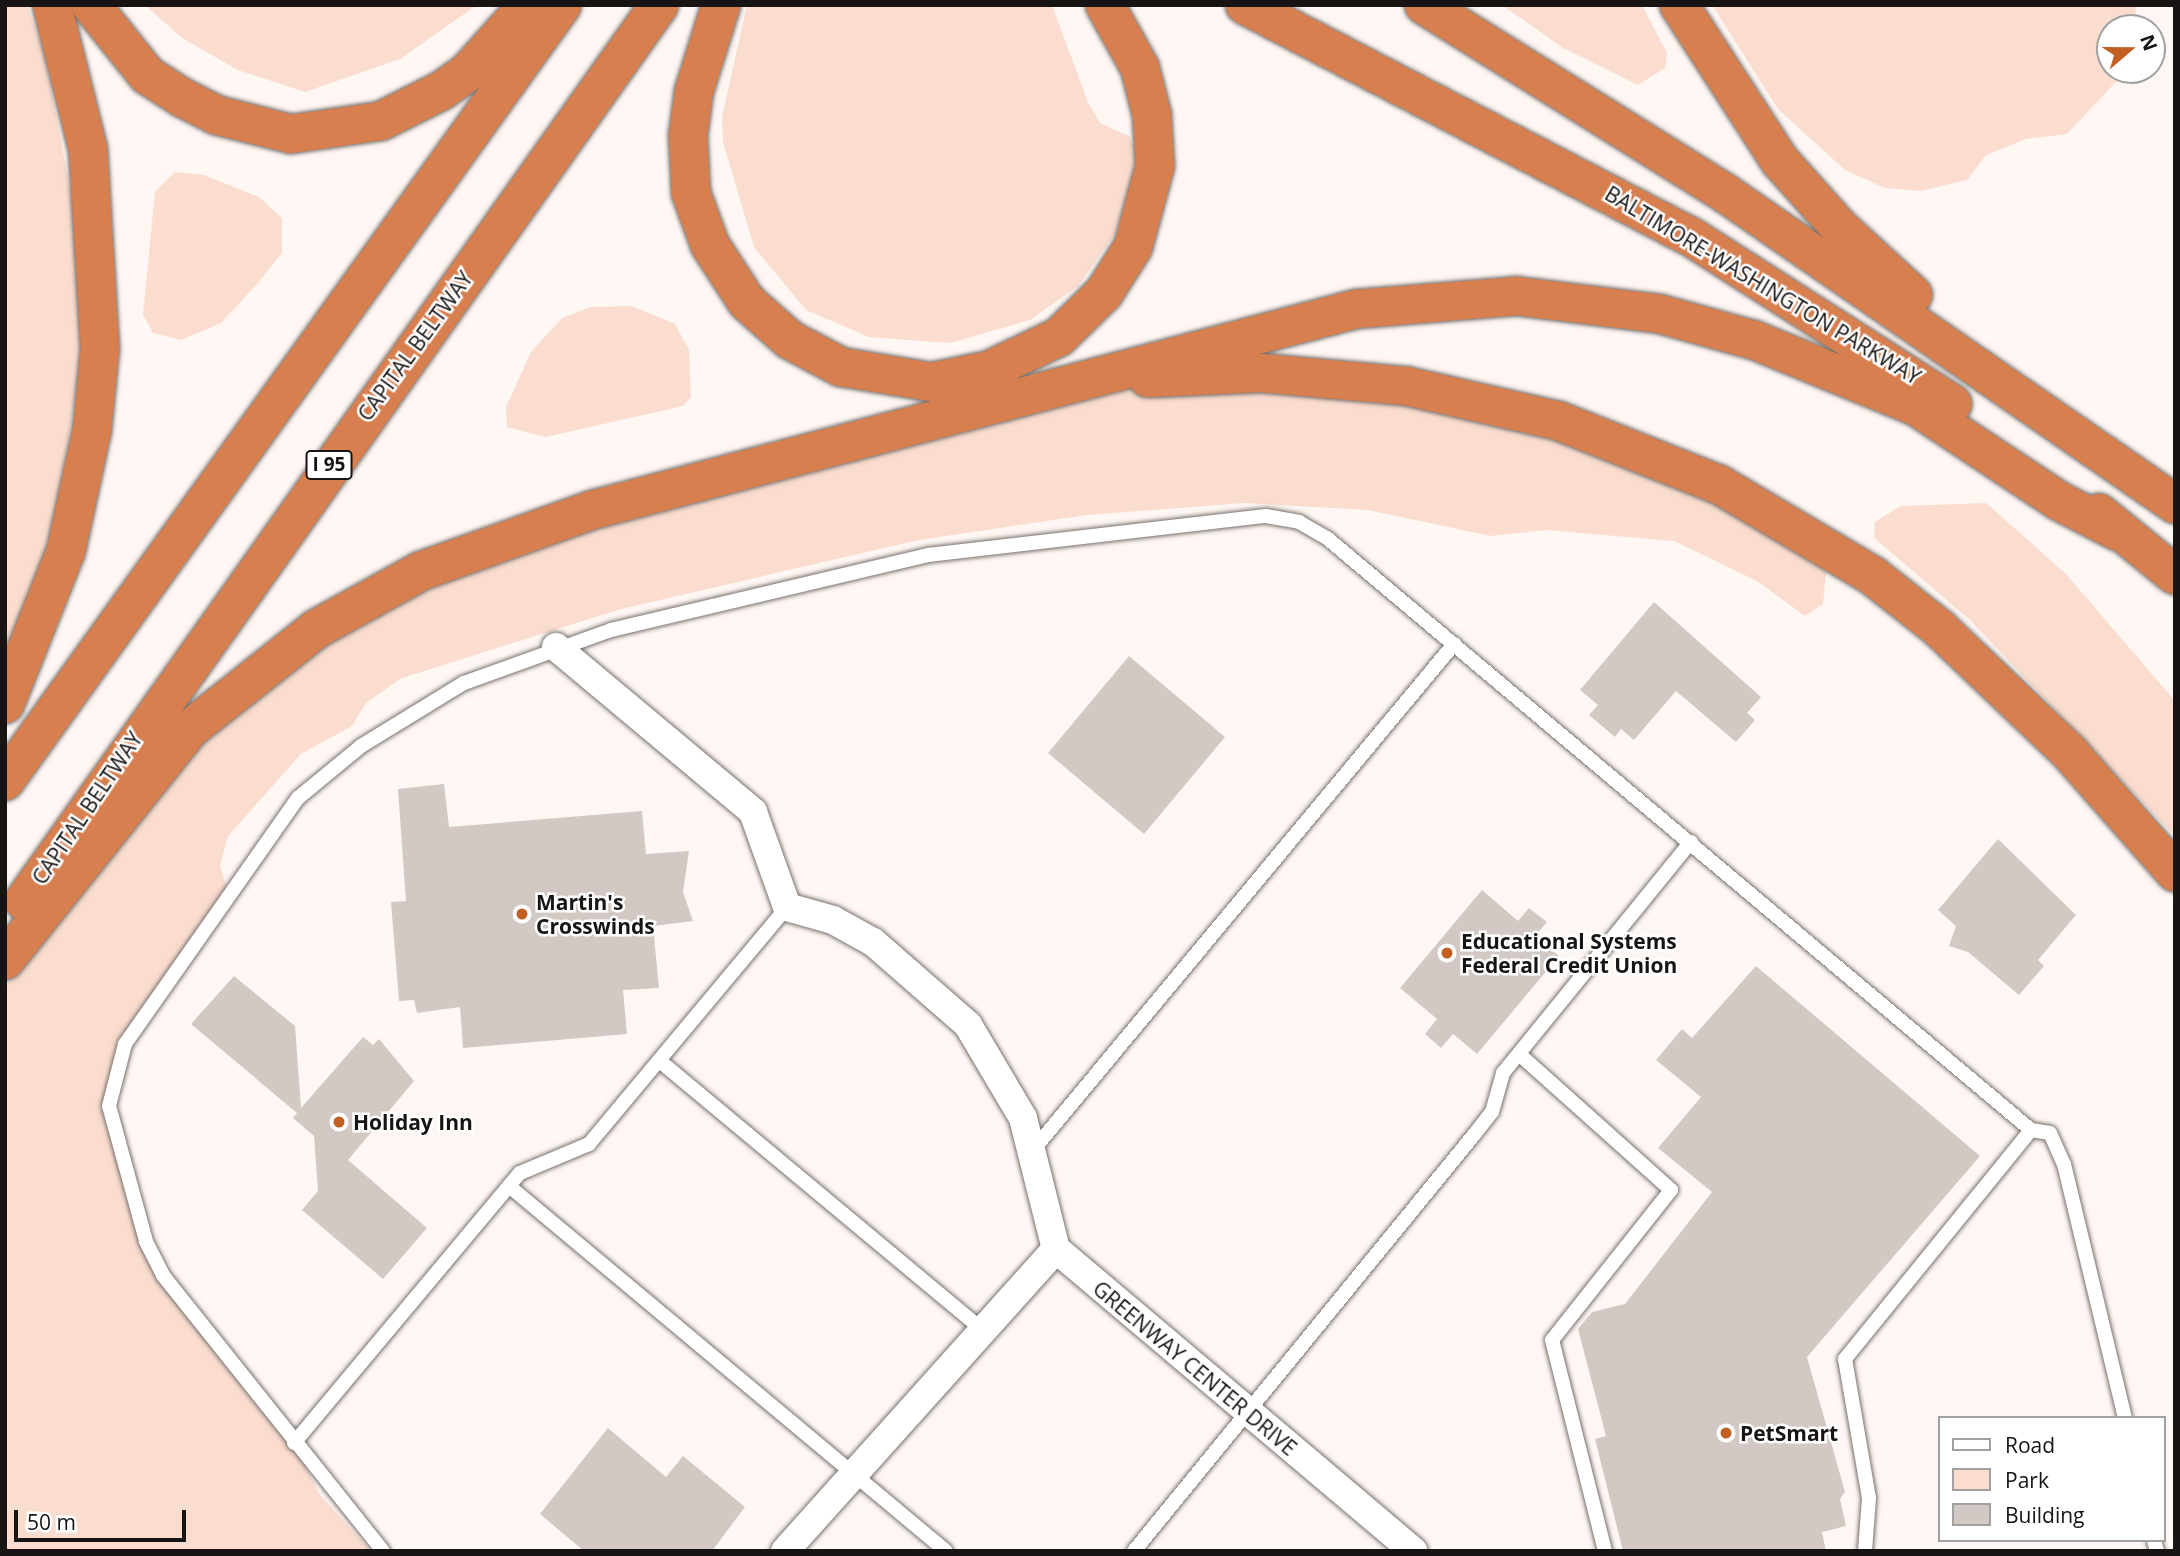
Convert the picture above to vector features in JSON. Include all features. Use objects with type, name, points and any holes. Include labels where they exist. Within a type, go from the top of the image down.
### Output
[{"type":"highway","points":[[5,704],[66,551],[92,430],[100,349],[88,149],[52,5]]},
{"type":"highway","points":[[91,5],[147,75],[216,115],[291,134],[381,121],[441,91],[467,73],[528,5]]},
{"type":"highway","points":[[5,781],[562,5]]},
{"type":"highway","name":"CAPITAL BELTWAY","points":[[5,929],[659,5]]},
{"type":"highway","points":[[721,5],[694,91],[688,136],[691,193],[710,245],[747,302],[790,340],[841,367],[893,380],[931,382],[990,370],[1059,337],[1104,293],[1133,247],[1155,166],[1152,115],[1140,68],[1105,5]]},
{"type":"highway","name":"BALTIMORE-WASHINGTON PARKWAY","points":[[1245,5],[1693,238],[1928,387],[2069,484],[2117,531],[2175,575]]},
{"type":"highway","name":"BALTIMORE-WASHINGTON PARKWAY","points":[[1424,5],[1725,192],[2175,504]]},
{"type":"highway","points":[[1679,5],[1735,99],[1840,228],[1901,286],[2054,400],[2175,504]]},
{"type":"highway","points":[[5,960],[190,729],[272,660],[365,599],[528,529],[1356,309],[1516,296],[1614,306],[1754,340],[1841,372],[1917,407],[2059,501],[2117,531]]},
{"type":"highway","points":[[1028,395],[1183,374],[1335,378],[1481,400],[1637,449],[1797,528],[1940,629],[2070,753],[2175,872]]},
{"type":"street","points":[[556,647],[753,812],[787,907],[833,920],[873,942],[932,989],[994,1060],[1034,1149],[1056,1249],[980,1328],[785,1551]]},
{"type":"street","name":"GREENWAY CENTER DRIVE","points":[[1056,1249],[1413,1551]]},
{"type":"lane","points":[[383,1551],[294,1443],[155,1261],[111,1124],[117,1060],[298,798],[417,709],[556,647],[882,563],[1266,516],[1299,522],[1327,538],[1692,842],[2031,1130],[2050,1133],[2064,1164],[2125,1416]]},
{"type":"lane","points":[[1034,1149],[1454,643]]},
{"type":"lane","points":[[1134,1551],[1249,1415],[1492,1112],[1503,1073],[1692,842]]},
{"type":"lane","points":[[294,1443],[520,1174],[589,1144],[661,1062],[787,907]]},
{"type":"lane","points":[[1519,1054],[1671,1190],[1552,1340],[1605,1551]]},
{"type":"lane","points":[[661,1062],[980,1328]]},
{"type":"lane","points":[[1865,1551],[1869,1498],[1845,1359],[2031,1130]]},
{"type":"lane","points":[[509,1186],[946,1551]]},
{"type":"green space","points":[[5,5],[27,5],[45,55],[75,217],[82,352],[51,549],[5,671]]},
{"type":"green space","points":[[145,5],[477,5],[400,59],[305,92],[238,70],[182,38]]},
{"type":"green space","points":[[747,5],[1052,5],[1088,102],[1100,123],[1129,136],[1135,148],[1134,179],[1114,235],[1078,286],[1030,320],[950,343],[869,337],[806,310],[754,247],[723,142],[722,117]]},
{"type":"green space","points":[[1502,5],[1642,5],[1667,53],[1665,68],[1638,85],[1563,48]]},
{"type":"green space","points":[[1712,5],[2135,5],[2136,14],[2096,14],[2096,84],[2114,84],[2067,134],[2026,139],[1986,155],[1967,180],[1921,191],[1885,188],[1845,170],[1778,109]]},
{"type":"green space","points":[[175,172],[204,175],[259,197],[282,218],[282,253],[258,283],[221,323],[181,340],[153,333],[143,314],[155,192]]},
{"type":"green space","points":[[632,306],[675,324],[689,350],[691,397],[683,406],[546,437],[507,427],[506,407],[531,352],[562,318],[591,307]]},
{"type":"green space","points":[[1262,373],[1638,449],[1816,561],[1826,573],[1823,604],[1805,616],[1757,581],[1674,541],[1546,530],[1491,536],[1368,510],[1244,503],[1087,515],[919,540],[621,609],[402,678],[366,703],[352,726],[301,754],[228,836],[220,866],[230,897],[125,1044],[110,1088],[146,1241],[294,1443],[320,1495],[371,1551],[5,1551],[5,983],[50,906],[123,812],[365,599],[1028,395]]},
{"type":"green space","points":[[1986,503],[2066,574],[2175,701],[2175,836],[1969,619],[1874,538],[1875,522],[1901,506]]},
{"type":"building","points":[[1654,602],[1761,697],[1747,713],[1755,720],[1736,742],[1676,691],[1634,740],[1621,729],[1615,737],[1589,715],[1598,705],[1580,690]]},
{"type":"building","points":[[1129,656],[1225,737],[1144,834],[1048,753]]},
{"type":"building","name":"Martin's Crosswinds","points":[[444,784],[449,827],[642,811],[646,854],[689,851],[683,892],[693,921],[653,926],[659,988],[623,990],[627,1034],[463,1048],[460,1007],[417,1013],[414,1000],[399,1001],[391,902],[406,901],[398,789]]},
{"type":"building","points":[[1998,839],[2076,915],[2038,960],[2044,966],[2019,995],[1968,952],[1949,946],[1956,926],[1938,910]]},
{"type":"building","points":[[1482,890],[1518,921],[1529,908],[1547,922],[1535,936],[1559,956],[1477,1054],[1453,1034],[1441,1048],[1425,1034],[1437,1019],[1400,988]]},
{"type":"building","points":[[1756,966],[1980,1156],[1807,1357],[1845,1492],[1840,1499],[1846,1526],[1822,1532],[1826,1551],[1623,1551],[1595,1439],[1606,1436],[1578,1329],[1592,1312],[1625,1304],[1712,1192],[1658,1148],[1701,1097],[1656,1060],[1682,1029],[1692,1038]]},
{"type":"building","name":"Holiday Inn","points":[[234,976],[295,1026],[301,1108],[363,1037],[373,1045],[379,1039],[414,1081],[348,1160],[427,1228],[383,1279],[302,1210],[318,1191],[314,1136],[293,1118],[297,1113],[191,1024]]},
{"type":"building","points":[[608,1428],[666,1477],[683,1456],[745,1507],[712,1551],[584,1551],[540,1514]]},
{"type":"place","name":"Martin's Crosswinds","points":[[522,914]]},
{"type":"place","name":"Educational Systems Federal Credit Union","points":[[1447,953]]},
{"type":"place","name":"Holiday Inn","points":[[339,1122]]},
{"type":"place","name":"PetSmart","points":[[1726,1433]]}]
